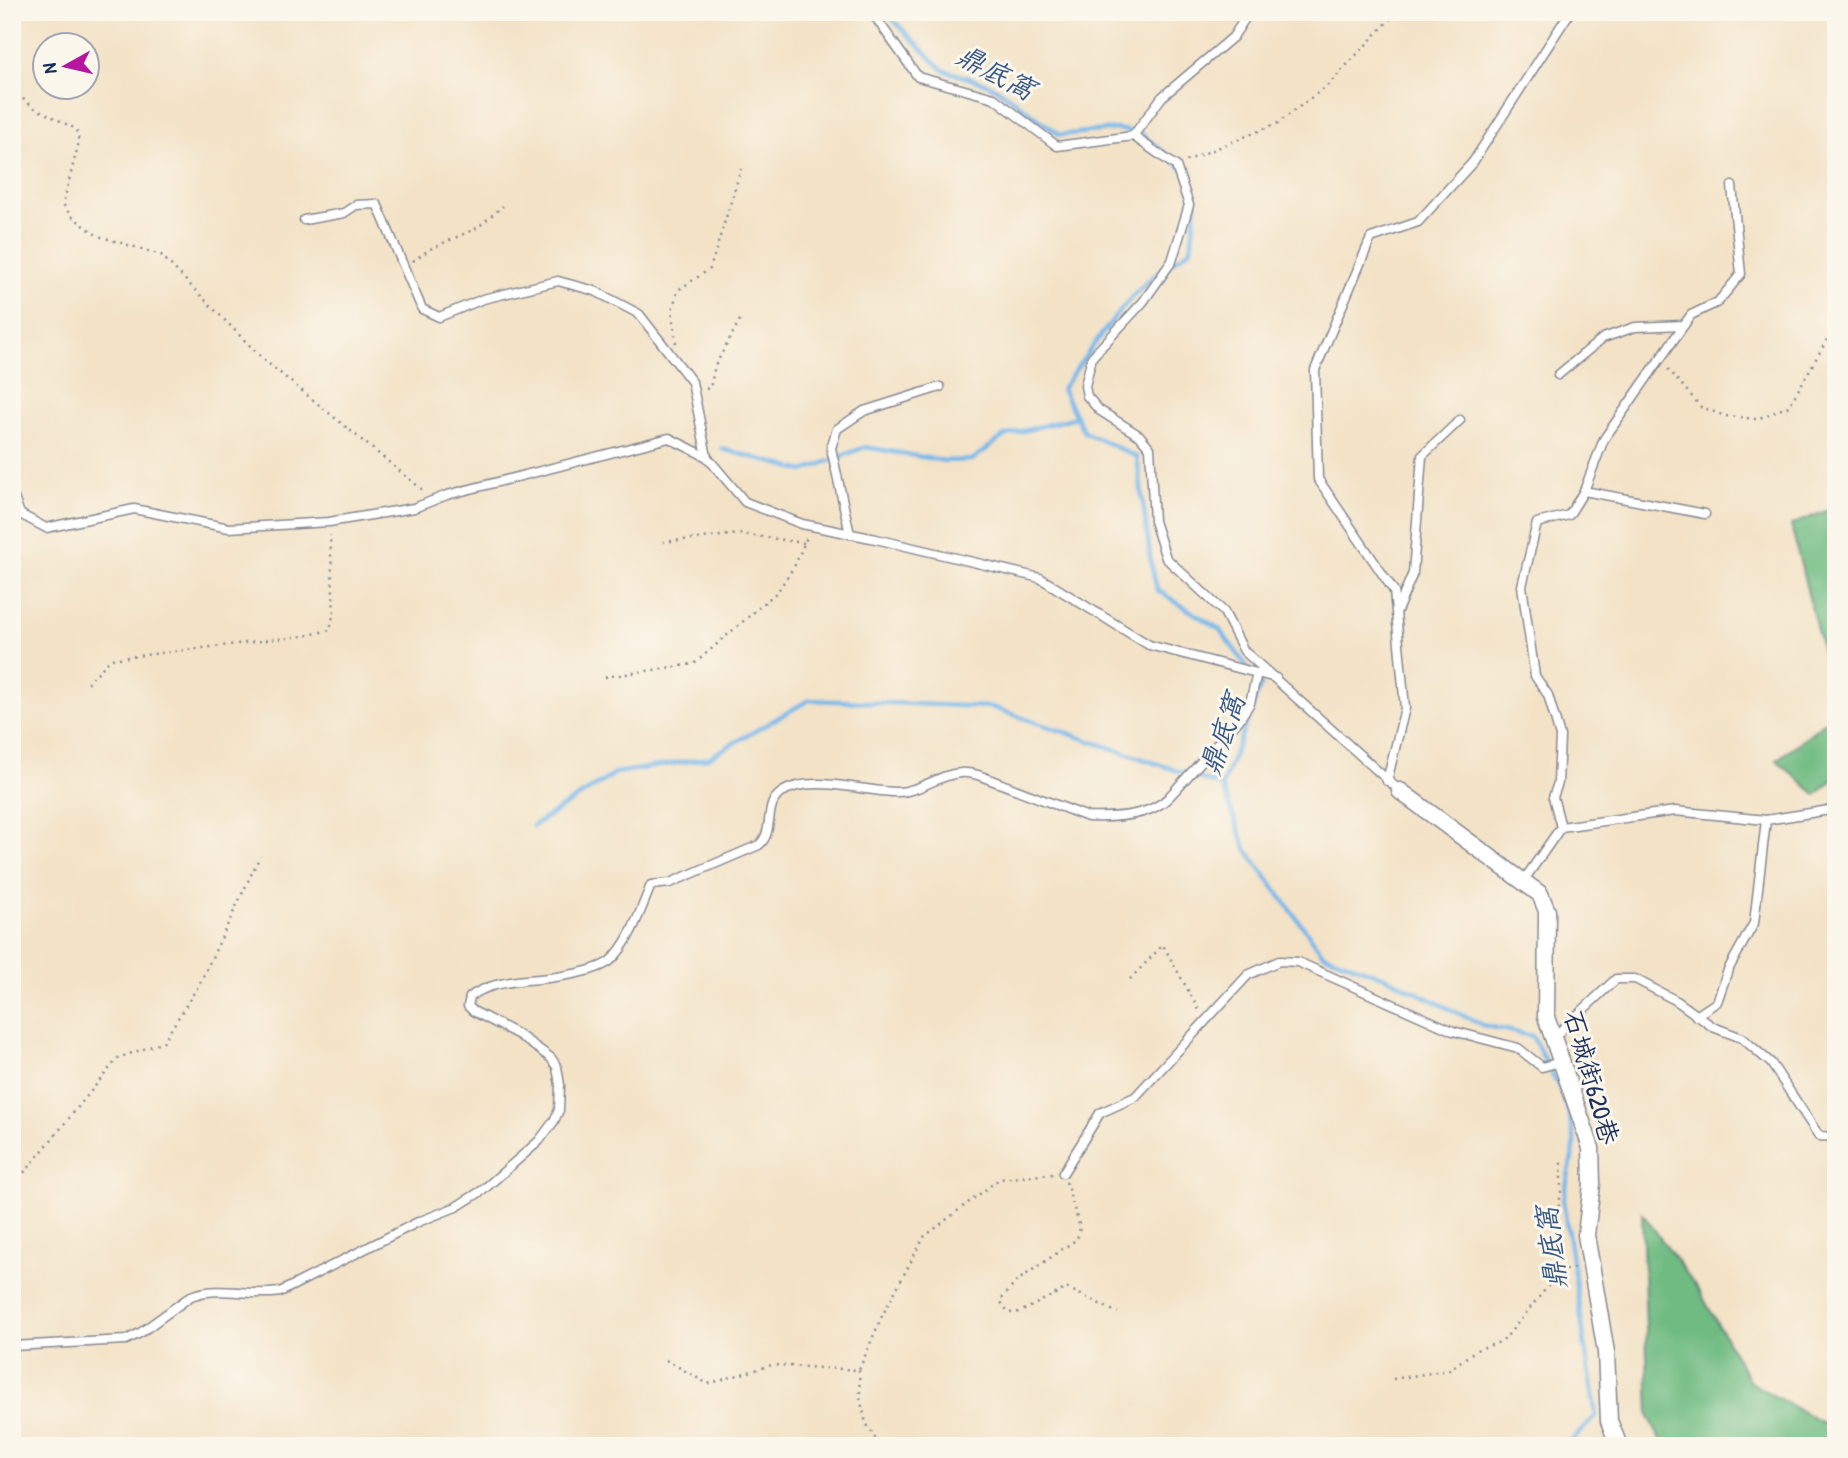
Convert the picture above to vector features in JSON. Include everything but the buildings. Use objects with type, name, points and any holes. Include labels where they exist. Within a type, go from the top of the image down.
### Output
[{"type":"street","name":"石城街620巷","points":[[1400,791],[1524,880],[1540,894],[1547,911],[1546,1017],[1591,1148],[1592,1184],[1586,1235],[1606,1352],[1609,1421],[1619,1446]]},
{"type":"lane","points":[[875,12],[876,18],[918,77],[994,98],[1058,146],[1133,136],[1176,166],[1189,205],[1172,261],[1143,302],[1093,357],[1085,386],[1087,396],[1099,410],[1140,436],[1150,448],[1154,521],[1166,558],[1224,612],[1244,651],[1400,791]]},
{"type":"lane","points":[[1133,136],[1162,97],[1233,37],[1249,12]]},
{"type":"lane","points":[[1387,781],[1405,708],[1394,591],[1318,479],[1315,370],[1371,238],[1418,222],[1474,162],[1570,12]]},
{"type":"lane","points":[[1561,827],[1553,797],[1558,783],[1560,736],[1548,695],[1535,676],[1522,586],[1537,523],[1569,515],[1584,491],[1604,439],[1691,315],[1718,302],[1741,274],[1732,186]]},
{"type":"lane","points":[[304,220],[344,213],[356,205],[377,204],[422,309],[439,317],[483,299],[558,281],[595,291],[639,314],[692,382],[707,457]]},
{"type":"lane","points":[[1558,375],[1604,338],[1635,327],[1684,325]]},
{"type":"lane","points":[[850,534],[831,448],[837,429],[864,411],[940,387]]},
{"type":"lane","points":[[1396,613],[1413,573],[1422,456],[1460,420]]},
{"type":"lane","points":[[12,493],[20,514],[46,528],[134,509],[229,528],[329,522],[414,508],[447,495],[669,438],[707,457],[745,502],[809,526],[1040,578],[1149,645],[1276,678]]},
{"type":"lane","points":[[1584,491],[1705,514]]},
{"type":"lane","points":[[12,1346],[116,1342],[140,1333],[199,1293],[217,1291],[260,1295],[280,1292],[418,1223],[456,1207],[483,1190],[539,1141],[559,1110],[561,1085],[557,1067],[551,1058],[519,1035],[473,1011],[468,1006],[470,997],[479,990],[501,984],[554,978],[610,961],[622,947],[647,899],[651,885],[670,883],[759,845],[767,834],[771,807],[781,793],[806,786],[839,784],[906,791],[961,773],[978,775],[1088,817],[1105,817],[1154,808],[1168,798],[1240,720],[1250,703],[1257,673]]},
{"type":"lane","points":[[1524,880],[1561,827],[1675,811],[1766,820],[1836,809]]},
{"type":"lane","points":[[1696,1016],[1717,1002],[1728,970],[1754,923],[1766,820]]},
{"type":"lane","points":[[1063,1173],[1100,1113],[1135,1097],[1248,975],[1279,961],[1298,962],[1453,1031],[1518,1048],[1542,1067],[1560,1062]]},
{"type":"lane","points":[[1554,1037],[1616,979],[1636,979],[1677,1001],[1713,1027],[1742,1038],[1771,1063],[1819,1136],[1836,1137]]},
{"type":"path","points":[[1176,166],[1278,123],[1328,85],[1397,12]]},
{"type":"path","points":[[12,90],[33,107],[76,129],[79,142],[64,204],[70,215],[98,236],[161,255],[262,359],[435,500]]},
{"type":"path","points":[[679,364],[672,310],[678,290],[710,269],[741,169]]},
{"type":"path","points":[[405,267],[430,249],[477,229],[503,206]]},
{"type":"path","points":[[694,394],[710,388],[715,366],[742,316]]},
{"type":"path","points":[[1659,360],[1701,407],[1725,416],[1757,419],[1790,406],[1836,324]]},
{"type":"path","points":[[87,683],[111,659],[304,636],[330,630],[334,612],[329,522]]},
{"type":"path","points":[[606,677],[694,664],[778,590],[794,565],[809,526]]},
{"type":"path","points":[[663,542],[741,534],[804,542]]},
{"type":"path","points":[[12,1180],[26,1171],[118,1058],[163,1042],[200,984],[260,856]]},
{"type":"path","points":[[1130,979],[1163,945],[1205,1021]]},
{"type":"path","points":[[1393,1378],[1449,1370],[1476,1350],[1503,1341],[1553,1280],[1558,1271],[1554,1233],[1561,1193],[1561,1158]]},
{"type":"path","points":[[880,1446],[866,1423],[860,1398],[859,1370],[882,1316],[924,1237],[999,1179],[1063,1173],[1080,1228],[1077,1239],[1017,1281],[1000,1301],[1009,1313],[1020,1312],[1067,1289],[1118,1313]]},
{"type":"path","points":[[666,1360],[708,1384],[772,1365],[859,1370]]},
{"type":"green space","points":[[1836,507],[1836,707],[1791,525]]},
{"type":"green space","points":[[1836,713],[1836,777],[1816,795],[1777,760]]},
{"type":"green space","points":[[1642,1213],[1700,1292],[1750,1382],[1836,1431],[1836,1446],[1663,1446],[1649,1416]]},
{"type":"waterway","name":"鼎底窩","points":[[885,12],[943,70],[987,84],[1004,93],[1060,135],[1116,129],[1140,133],[1189,173],[1196,205],[1191,249],[1173,262]]},
{"type":"waterway","name":"鼎底窩","points":[[1163,269],[1122,309],[1062,389],[1084,432],[1137,457],[1157,590],[1219,629],[1249,669]]},
{"type":"waterway","points":[[722,449],[804,471],[865,447],[945,461],[972,460],[1004,436],[1076,417]]},
{"type":"waterway","name":"鼎底窩","points":[[1257,679],[1261,685],[1222,786],[1246,849],[1323,954],[1388,978],[1482,1025],[1532,1036],[1565,1098],[1575,1143],[1563,1201],[1596,1416],[1566,1446]]},
{"type":"waterway","points":[[533,826],[616,773],[708,758],[809,700],[991,707],[1222,786]]}]
